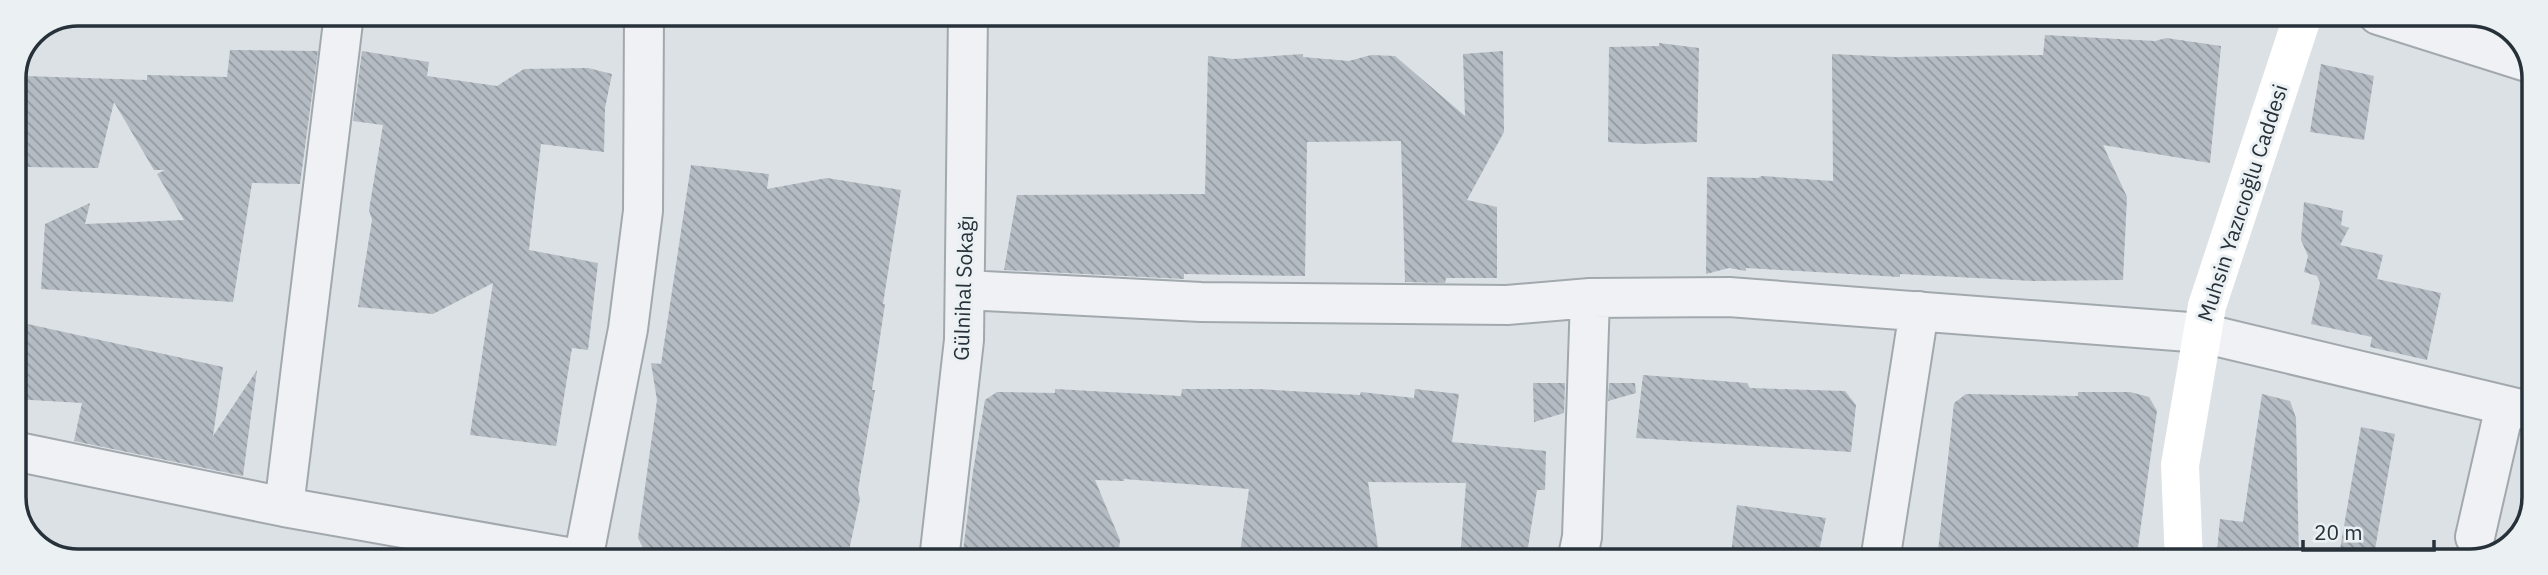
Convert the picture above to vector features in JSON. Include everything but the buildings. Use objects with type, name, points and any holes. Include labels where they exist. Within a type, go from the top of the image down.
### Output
[{"type":"street","points":[[285,507],[343,26]]},
{"type":"street","points":[[585,549],[628,329],[643,211],[644,26]]},
{"type":"street","name":"Gülnihal Sokağı","points":[[940,549],[964,340],[968,26]]},
{"type":"street","name":"Muhsin Yazıcıoğlu Caddesi","points":[[2183,549],[2179,465],[2207,306],[2299,26]]},
{"type":"street","points":[[2413,26],[2518,59]]},
{"type":"street","points":[[965,289],[1201,302],[1507,305],[1590,298],[1729,297],[2202,333],[2519,409],[2475,537]]},
{"type":"street","points":[[1580,549],[1590,298]]},
{"type":"street","points":[[1882,549],[1919,311]]},
{"type":"street","points":[[26,453],[285,507],[521,549]]}]
